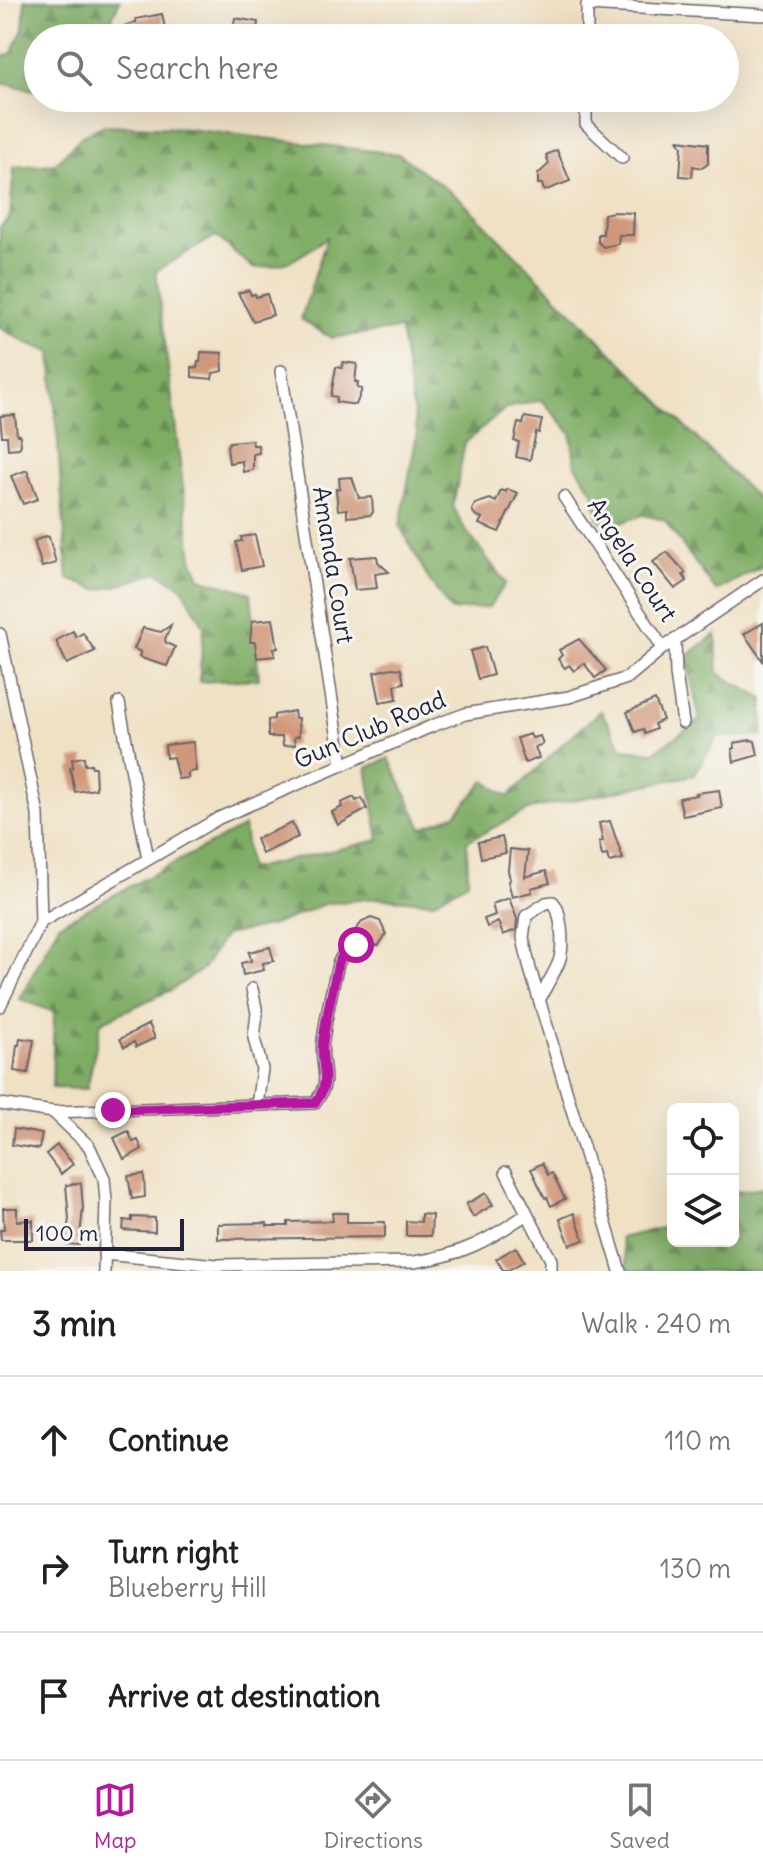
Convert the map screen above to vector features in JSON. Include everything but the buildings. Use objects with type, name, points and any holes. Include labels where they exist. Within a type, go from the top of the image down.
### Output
[{"type":"street","points":[[587,24],[587,2],[763,15]]},
{"type":"street","points":[[586,112],[586,124],[622,158]]},
{"type":"street","name":"Amanda Court","points":[[281,371],[342,765]]},
{"type":"street","name":"Angela Court","points":[[564,497],[663,648]]},
{"type":"street","name":"Gun Club Road","points":[[41,922],[219,818],[342,765],[465,714],[533,704],[603,688],[627,678],[663,648],[763,580]]},
{"type":"street","points":[[0,634],[38,814],[41,922],[0,1006]]},
{"type":"street","points":[[675,640],[683,723]]},
{"type":"street","points":[[119,703],[148,859]]},
{"type":"street","points":[[540,999],[562,956],[560,918],[553,902],[529,913],[523,927],[530,969],[620,1271]]},
{"type":"street","points":[[0,1104],[53,1112],[315,1103],[325,1088],[323,1039],[338,964],[342,956],[356,945]]},
{"type":"street","points":[[252,989],[257,1013],[254,1038],[262,1069],[257,1105]]},
{"type":"street","points":[[53,1112],[89,1146],[104,1178],[104,1271]]},
{"type":"street","points":[[506,1172],[551,1260],[551,1271]]},
{"type":"street","points":[[104,1254],[217,1265],[414,1262],[446,1257],[474,1246],[527,1214]]},
{"type":"green space","points":[[25,0],[120,0],[109,24],[24,24],[24,88],[0,83],[0,57],[12,53],[23,29]]},
{"type":"green space","points":[[104,125],[180,128],[399,154],[460,199],[763,505],[763,566],[716,591],[664,520],[643,515],[617,524],[599,520],[593,492],[575,464],[571,433],[542,400],[506,408],[465,443],[453,506],[464,528],[506,583],[489,607],[451,611],[428,578],[400,526],[417,433],[400,329],[331,338],[301,319],[327,237],[293,260],[253,268],[216,236],[156,271],[192,559],[200,578],[251,593],[259,679],[199,682],[204,626],[182,587],[157,572],[97,590],[68,579],[51,352],[0,328],[0,227],[10,217],[14,167],[55,164],[82,136]]},
{"type":"green space","points":[[716,634],[718,673],[763,699],[763,736],[717,737],[694,775],[530,809],[467,841],[468,882],[433,902],[376,898],[324,904],[273,925],[225,935],[203,969],[171,990],[101,1022],[87,1089],[52,1088],[54,1012],[20,999],[59,924],[244,826],[249,869],[379,840],[367,768],[389,758],[422,828],[456,814],[485,781],[508,797],[601,711],[623,749],[654,752],[700,720],[686,657]]},
{"type":"green space","points":[[763,1187],[763,1271],[629,1271],[620,1238],[667,1226],[667,1247],[739,1247],[739,1191]]},
{"type":"route","points":[[113,1110],[315,1103],[325,1088],[323,1039],[338,964],[342,956],[356,945]]}]
